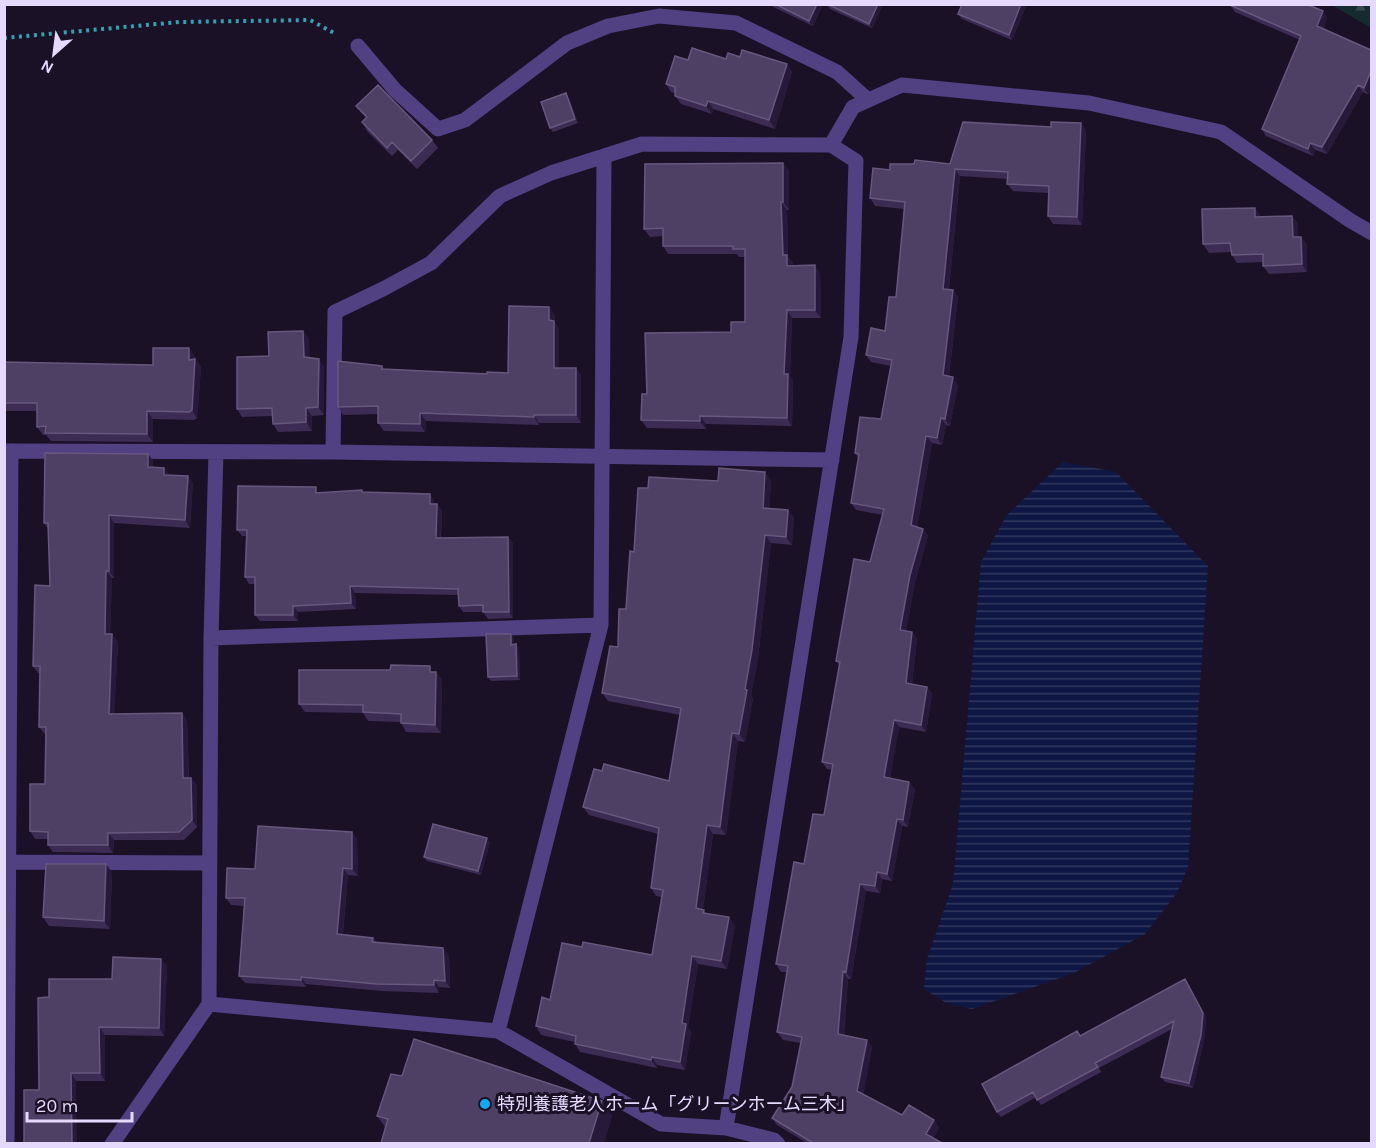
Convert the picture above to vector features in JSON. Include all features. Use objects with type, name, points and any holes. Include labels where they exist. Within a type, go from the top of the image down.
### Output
[{"type":"street","points":[[358,46],[395,90],[438,129],[465,120],[567,43],[608,26],[659,16],[736,23],[837,72],[867,100]]},
{"type":"street","points":[[831,145],[853,107],[902,85],[1089,103],[1221,132],[1371,233]]},
{"type":"street","points":[[333,452],[335,312],[431,263],[500,196],[551,173],[642,144],[831,145],[856,161],[851,337],[726,1128]]},
{"type":"street","points":[[498,1031],[601,626],[604,156]]},
{"type":"street","points":[[7,1143],[8,451],[333,452],[832,460]]},
{"type":"street","points":[[112,1143],[209,1004],[211,638],[216,452]]},
{"type":"street","points":[[211,638],[601,626]]},
{"type":"street","points":[[6,862],[210,863]]},
{"type":"street","points":[[209,1004],[498,1031],[661,1124],[726,1128],[778,1143]]},
{"type":"path","points":[[4,38],[179,22],[310,20],[358,46]]},
{"type":"green space","points":[[1332,5],[1371,5],[1371,28]]},
{"type":"shaded area","points":[[1063,462],[1116,472],[1208,566],[1188,867],[1177,893],[1145,934],[1074,973],[972,1009],[946,1003],[924,989],[927,959],[953,884],[981,562],[1006,516]]},
{"type":"building","points":[[775,4],[817,4],[809,21]]},
{"type":"building","points":[[827,4],[878,4],[869,24]]},
{"type":"building","points":[[962,4],[1021,4],[1009,35],[958,14]]},
{"type":"building","points":[[1306,4],[1323,11],[1317,26],[1371,50],[1371,71],[1364,88],[1358,85],[1322,147],[1310,143],[1308,149],[1262,129],[1301,36],[1230,5]]},
{"type":"building","points":[[692,48],[726,59],[728,53],[740,57],[742,50],[787,64],[769,120],[708,101],[706,106],[675,96],[675,87],[666,84],[675,56],[688,60]]},
{"type":"building","points":[[378,85],[432,140],[411,161],[392,142],[387,148],[362,122],[367,117],[356,106]]},
{"type":"building","points":[[566,93],[575,119],[550,128],[541,102]]},
{"type":"building","points":[[963,122],[1051,127],[1051,122],[1081,123],[1077,217],[1048,216],[1049,186],[1007,184],[1008,172],[955,169],[943,289],[953,290],[943,375],[953,377],[945,419],[941,418],[937,438],[926,436],[911,525],[923,529],[910,575],[900,630],[912,632],[906,683],[927,687],[921,725],[894,720],[884,777],[909,782],[903,820],[897,819],[887,874],[877,872],[875,886],[860,884],[846,972],[843,971],[838,1034],[867,1040],[857,1091],[902,1115],[909,1105],[934,1120],[926,1134],[942,1143],[813,1143],[772,1118],[792,1087],[802,1037],[777,1032],[788,966],[776,964],[794,862],[804,864],[813,814],[824,815],[833,764],[822,762],[840,662],[836,661],[854,559],[870,562],[884,509],[851,503],[859,454],[855,453],[860,417],[881,419],[892,360],[866,355],[871,328],[885,331],[889,297],[896,297],[905,202],[870,198],[873,168],[890,170],[890,164],[914,164],[915,160],[950,164]]},
{"type":"building","points":[[783,163],[783,202],[781,202],[783,255],[787,255],[787,266],[815,265],[815,310],[787,310],[784,374],[788,374],[787,418],[700,416],[700,421],[641,420],[642,394],[647,394],[645,333],[731,332],[731,322],[745,322],[745,249],[733,249],[733,246],[663,246],[663,228],[644,229],[645,164]]},
{"type":"building","points":[[1255,208],[1255,217],[1292,216],[1293,237],[1301,237],[1302,264],[1263,266],[1263,254],[1232,255],[1230,243],[1203,244],[1202,209]]},
{"type":"building","points":[[509,306],[549,307],[549,320],[554,321],[554,368],[576,368],[576,415],[534,415],[534,417],[420,413],[420,424],[378,423],[378,406],[338,407],[338,361],[382,366],[382,369],[508,373]]},
{"type":"building","points":[[303,331],[304,357],[319,359],[318,407],[306,408],[306,422],[273,424],[272,408],[237,409],[237,357],[269,356],[268,332]]},
{"type":"building","points":[[153,348],[189,348],[189,360],[195,359],[192,410],[189,412],[147,411],[147,434],[45,433],[46,426],[37,427],[37,403],[4,403],[4,362],[153,365]]},
{"type":"building","points":[[45,453],[148,454],[148,467],[164,468],[164,475],[188,476],[185,520],[109,515],[109,571],[106,571],[105,634],[112,634],[109,714],[182,713],[183,778],[191,778],[192,820],[179,832],[108,833],[108,845],[48,845],[48,832],[30,831],[30,784],[45,784],[46,727],[39,727],[40,666],[33,666],[35,585],[50,586],[48,523],[44,523]]},
{"type":"building","points":[[719,468],[765,472],[763,508],[788,510],[786,537],[765,535],[752,650],[745,689],[747,690],[739,734],[732,733],[720,827],[707,825],[696,908],[704,910],[703,913],[729,917],[721,961],[692,956],[682,1023],[686,1024],[680,1062],[652,1057],[651,1060],[575,1044],[576,1036],[536,1026],[542,997],[550,1000],[562,943],[582,947],[583,942],[652,955],[663,890],[651,888],[659,828],[583,807],[594,769],[602,771],[604,764],[669,781],[681,708],[602,693],[610,646],[618,647],[619,609],[626,609],[630,551],[634,552],[638,488],[648,488],[649,477],[718,481]]},
{"type":"building","points":[[238,486],[316,487],[316,493],[362,490],[362,492],[430,494],[430,504],[437,504],[436,538],[508,537],[509,612],[483,612],[483,605],[459,606],[458,589],[350,586],[351,603],[293,606],[293,615],[255,615],[255,577],[245,577],[247,530],[237,530]]},
{"type":"building","points":[[486,634],[511,634],[511,645],[516,644],[517,676],[488,677]]},
{"type":"building","points":[[391,665],[430,666],[430,672],[436,672],[435,725],[401,723],[401,714],[363,712],[363,705],[299,704],[299,670],[390,670]]},
{"type":"building","points":[[433,824],[487,838],[478,871],[424,857]]},
{"type":"building","points":[[258,826],[352,832],[352,869],[343,868],[337,934],[373,938],[372,942],[443,948],[445,981],[434,980],[434,985],[377,984],[301,977],[301,980],[239,976],[245,898],[226,898],[227,868],[255,869]]},
{"type":"building","points":[[46,864],[106,864],[104,921],[43,917]]},
{"type":"building","points":[[113,957],[161,959],[159,1028],[99,1027],[100,1073],[71,1073],[72,1143],[24,1143],[24,1090],[39,1090],[38,998],[49,997],[49,979],[112,979]]},
{"type":"building","points":[[1185,979],[1203,1013],[1201,1035],[1189,1083],[1161,1077],[1174,1021],[1095,1063],[1098,1067],[1037,1100],[1033,1092],[997,1112],[982,1084],[1077,1031],[1080,1036]]},
{"type":"building","name":"特別養護老人ホーム「グリーンホーム三木」","points":[[414,1039],[602,1101],[589,1143],[381,1143],[388,1119],[377,1116],[391,1074],[402,1076]]},
{"type":"place","name":"特別養護老人ホーム「グリーンホーム三木」","points":[[485,1104]]}]
